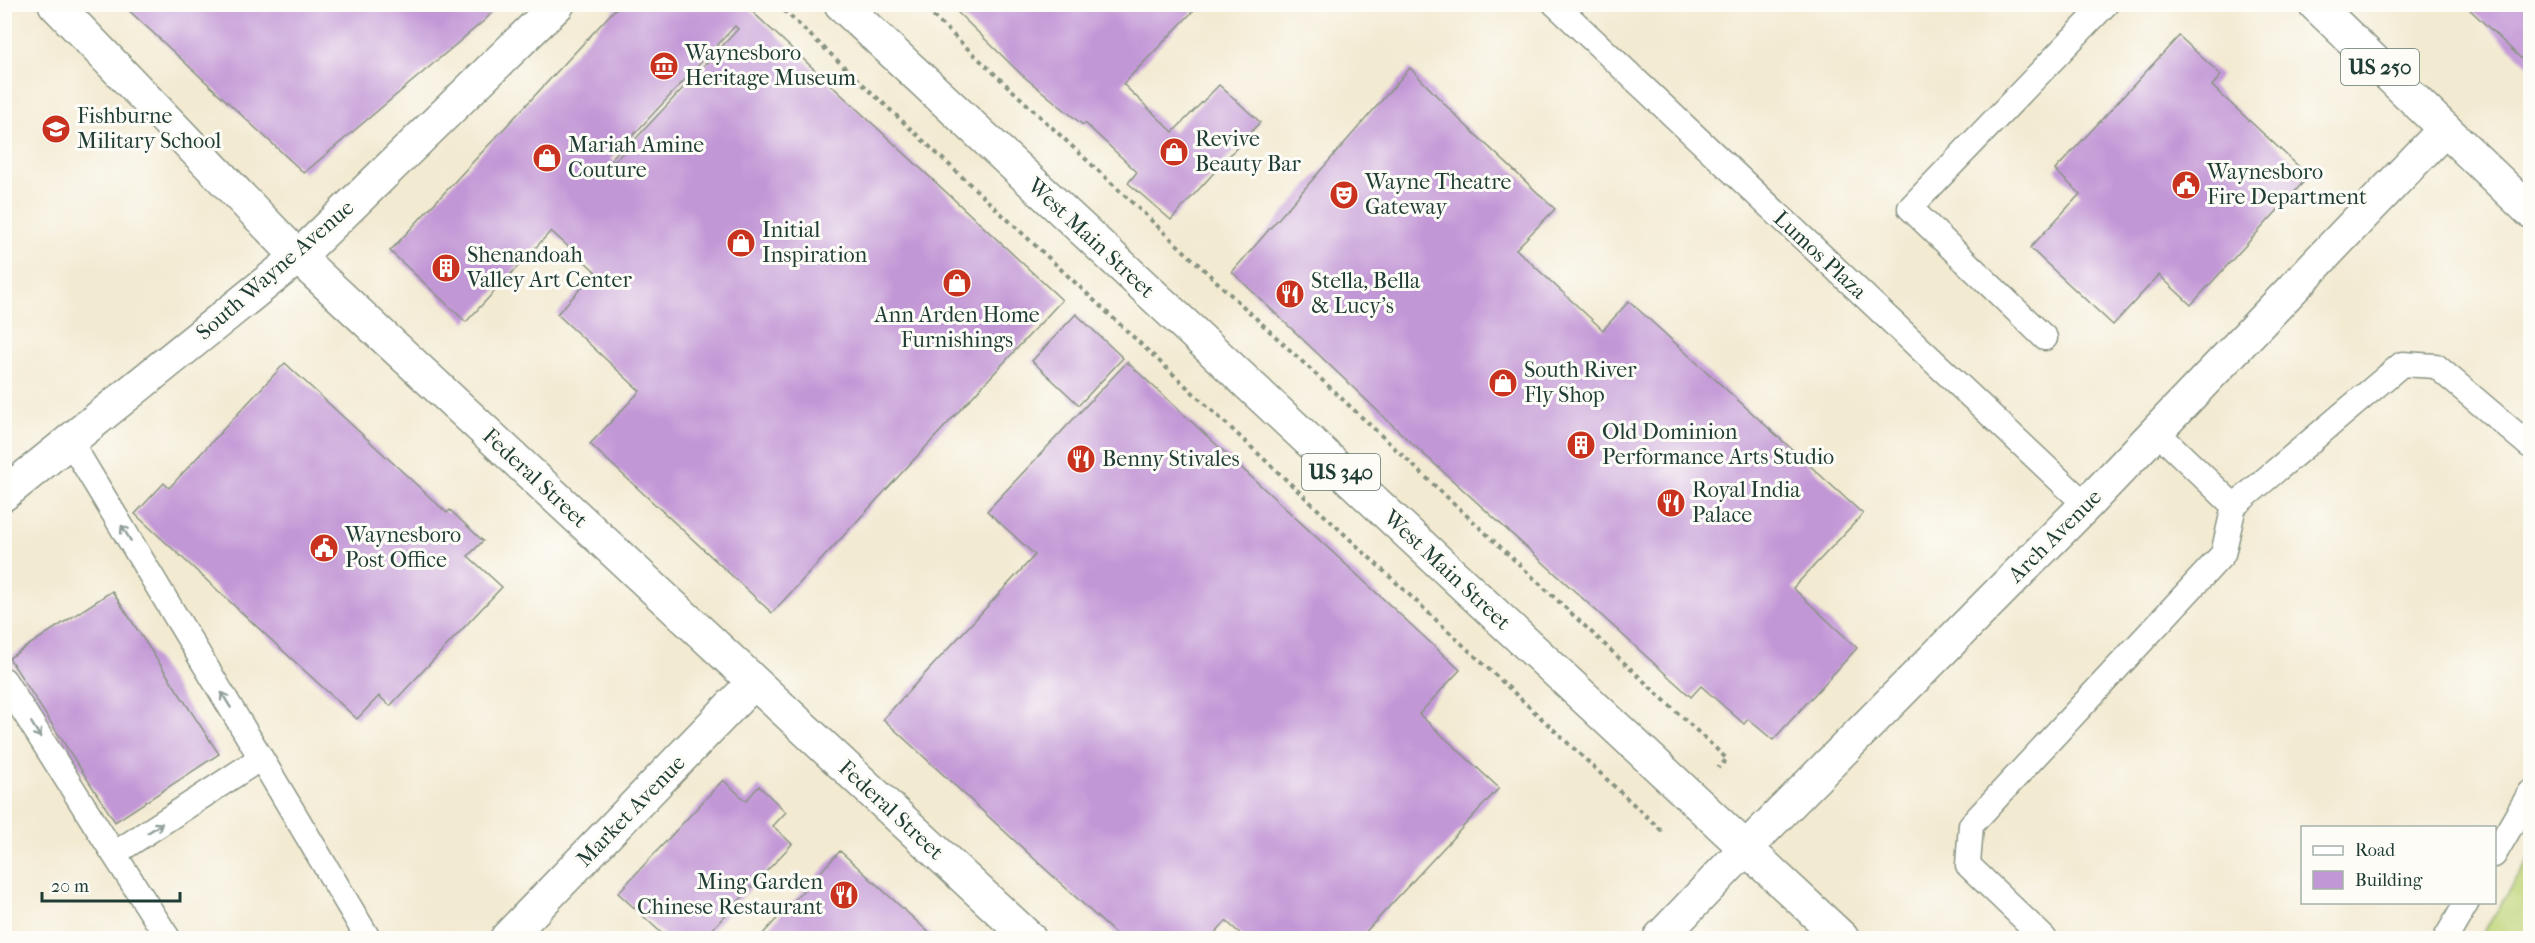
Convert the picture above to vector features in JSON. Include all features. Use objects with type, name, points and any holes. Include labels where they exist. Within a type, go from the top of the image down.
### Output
[{"type":"street","name":"Federal Street","points":[[55,4],[298,257],[1029,939]]},
{"type":"street","name":"South Wayne Avenue","points":[[4,494],[298,257],[558,4]]},
{"type":"street","name":"West Main Street","points":[[841,4],[1842,939]]},
{"type":"street","name":"US 250","points":[[2315,4],[2530,211]]},
{"type":"street","name":"Arch Avenue","points":[[1660,939],[1745,849],[2157,432],[2445,129]]},
{"type":"street","name":"Market Avenue","points":[[507,939],[754,682]]},
{"type":"lane","name":"Lumos Plaza","points":[[1555,4],[2086,505]]},
{"type":"lane","points":[[2045,338],[1910,208],[2106,4]]},
{"type":"lane","points":[[2044,939],[1968,866],[1971,825],[2223,554],[2234,506],[2402,364],[2436,366],[2530,446]]},
{"type":"lane","points":[[2157,432],[2234,506]]},
{"type":"lane","points":[[70,441],[368,939]]},
{"type":"lane","points":[[4,680],[168,939]]},
{"type":"lane","points":[[114,854],[261,758]]},
{"type":"lane","points":[[2496,852],[2530,793]]},
{"type":"lane","points":[[2446,939],[2466,904]]},
{"type":"path","points":[[920,4],[1727,759]]},
{"type":"green space","points":[[2530,858],[2530,938],[2480,938]]},
{"type":"building","points":[[122,4],[500,4],[486,19],[304,173]]},
{"type":"building","points":[[620,4],[744,4],[1062,300],[772,613],[590,444],[640,391],[557,314],[596,272],[551,231],[466,322],[390,251]],"holes":[[[735,26],[738,29],[614,162],[611,159]]]},
{"type":"building","points":[[949,4],[1200,4],[1123,84],[1173,132],[1219,85],[1260,122],[1171,220],[1128,183],[1137,172],[1085,123],[1083,125],[1022,75]]},
{"type":"building","points":[[2464,4],[2530,4],[2530,67]]},
{"type":"building","name":"Waynesboro Fire Department","points":[[2179,36],[2221,75],[2212,86],[2309,176],[2191,305],[2159,275],[2113,325],[2030,248],[2080,194],[2055,170]]},
{"type":"building","points":[[1410,68],[1458,118],[1555,209],[1516,249],[1603,330],[1629,301],[1863,514],[1793,588],[1857,648],[1773,740],[1748,719],[1744,724],[1701,686],[1691,697],[1405,437],[1232,272]]},
{"type":"building","points":[[1076,314],[1123,358],[1079,405],[1032,361]]},
{"type":"building","points":[[1127,362],[1460,670],[1419,714],[1499,788],[1360,938],[1245,938],[1226,921],[1210,938],[1120,938],[883,719],[1035,555],[987,511]]},
{"type":"building","name":"Waynesboro Post Office","points":[[285,363],[447,513],[450,510],[483,541],[468,556],[502,587],[390,706],[379,696],[357,719],[135,514],[164,483],[169,488]]},
{"type":"building","points":[[112,591],[219,754],[115,822],[9,658]]},
{"type":"building","points":[[723,780],[746,801],[759,786],[786,812],[773,826],[792,844],[704,938],[667,938],[618,893]]},
{"type":"building","name":"Ming Garden Chinese Restaurant","points":[[840,851],[935,938],[759,938]]},
{"type":"place","name":"Waynesboro Heritage Museum","points":[[664,66]]},
{"type":"place","name":"Fishburne Military School","points":[[56,129]]},
{"type":"place","name":"Revive Beauty Bar","points":[[1174,152]]},
{"type":"place","name":"Mariah Amine Couture","points":[[547,158]]},
{"type":"place","name":"Waynesboro Fire Department","points":[[2186,185]]},
{"type":"place","name":"Wayne Theatre Gateway","points":[[1344,195]]},
{"type":"place","name":"Initial Inspiration","points":[[741,243]]},
{"type":"place","name":"Shenandoah Valley Art Center","points":[[446,268]]},
{"type":"place","name":"Ann Arden Home Furnishings","points":[[957,283]]},
{"type":"place","name":"Stella, Bella & Lucy's","points":[[1290,294]]},
{"type":"place","name":"South River Fly Shop","points":[[1503,383]]},
{"type":"place","name":"Old Dominion Performance Arts Studio","points":[[1581,445]]},
{"type":"place","name":"Benny Stivales","points":[[1081,459]]},
{"type":"place","name":"Royal India Palace","points":[[1671,503]]},
{"type":"place","name":"Waynesboro Post Office","points":[[324,548]]},
{"type":"place","name":"Ming Garden Chinese Restaurant","points":[[844,895]]}]
